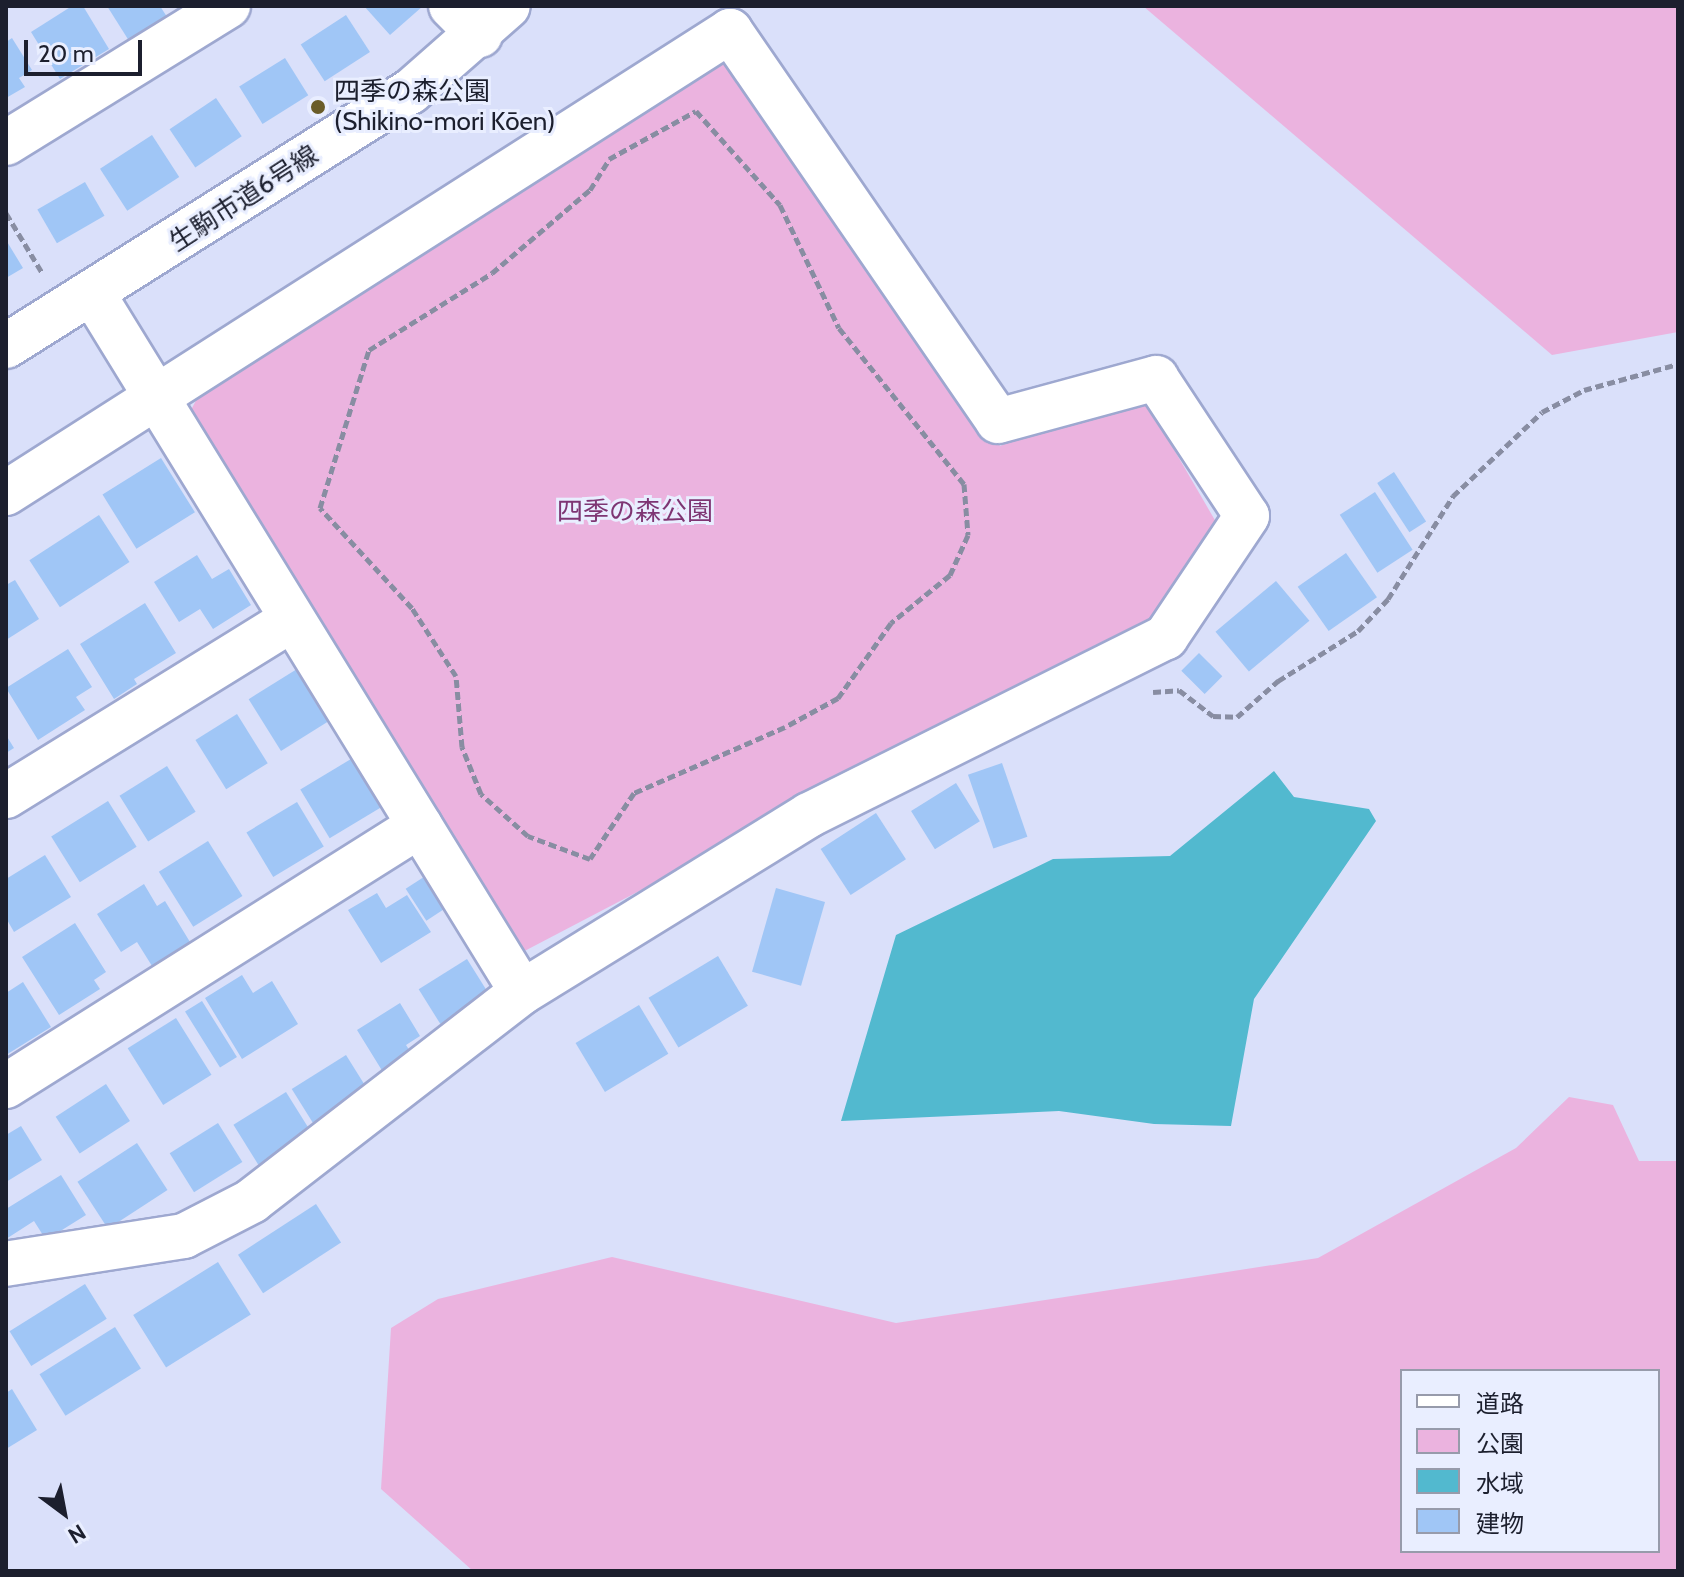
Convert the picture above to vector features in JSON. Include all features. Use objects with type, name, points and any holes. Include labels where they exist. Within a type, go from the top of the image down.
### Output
[{"type":"street","points":[[6,143],[228,6]]},
{"type":"street","name":"生駒市道6号線","points":[[6,346],[410,92],[479,16]]},
{"type":"street","points":[[6,493],[730,31],[998,421],[1156,378],[1247,516],[1166,637],[809,815],[522,992],[252,1201],[184,1236],[6,1264]]},
{"type":"street","points":[[93,294],[289,621],[420,825],[522,992]]},
{"type":"street","points":[[6,796],[289,621]]},
{"type":"street","points":[[6,1086],[420,825]]},
{"type":"path","points":[[696,111],[733,152],[780,205],[839,328],[964,484],[968,535],[950,575],[891,623],[838,698],[785,727],[634,793],[590,859],[528,836],[481,794],[462,747],[456,676],[412,608],[320,508],[369,350],[492,273],[590,190],[609,159],[696,111]]},
{"type":"path","points":[[6,213],[45,279]]},
{"type":"path","points":[[1136,693],[1179,690],[1213,716],[1237,717],[1278,681],[1358,631],[1388,599],[1453,496],[1542,412],[1584,390],[1678,364]]},
{"type":"green space","points":[[1143,6],[1678,6],[1678,332],[1552,355]]},
{"type":"green space","name":"四季の森公園","points":[[728,58],[1000,446],[1126,397],[1147,403],[1216,522],[1146,626],[515,956],[185,421],[199,395]]},
{"type":"green space","points":[[1569,1097],[1613,1105],[1639,1161],[1678,1161],[1678,1571],[473,1571],[381,1489],[391,1328],[438,1299],[612,1257],[896,1323],[1318,1258],[1516,1148]]},
{"type":"water","points":[[1274,771],[1294,797],[1369,809],[1376,821],[1254,999],[1231,1126],[1154,1124],[1059,1111],[841,1121],[896,935],[1053,859],[1170,856]]},
{"type":"building","points":[[72,6],[83,6],[109,49],[60,79],[31,32]]},
{"type":"building","points":[[107,6],[160,6],[169,20],[131,44]]},
{"type":"building","points":[[364,6],[423,6],[390,35]]},
{"type":"building","points":[[346,15],[370,52],[325,81],[301,44]]},
{"type":"building","points":[[12,38],[32,70],[19,78],[25,87],[6,98],[6,42]]},
{"type":"building","points":[[285,58],[308,95],[263,124],[239,87]]},
{"type":"building","points":[[216,98],[242,136],[195,167],[170,129]]},
{"type":"building","points":[[152,135],[179,177],[127,211],[100,169]]},
{"type":"building","points":[[85,182],[105,216],[57,243],[37,210]]},
{"type":"building","points":[[6,240],[23,268],[6,278]]},
{"type":"building","points":[[161,458],[195,512],[136,549],[102,495]]},
{"type":"building","points":[[1394,472],[1426,521],[1409,532],[1377,483]]},
{"type":"building","points":[[1375,492],[1413,550],[1377,573],[1340,515]]},
{"type":"building","points":[[99,515],[129,562],[60,607],[29,560]]},
{"type":"building","points":[[1346,553],[1377,597],[1329,631],[1298,587]]},
{"type":"building","points":[[197,555],[212,579],[229,569],[251,605],[213,629],[200,609],[179,622],[154,582]]},
{"type":"building","points":[[15,580],[39,619],[6,640],[6,585]]},
{"type":"building","points":[[1276,581],[1309,621],[1249,672],[1215,632]]},
{"type":"building","points":[[145,603],[176,653],[134,679],[137,684],[114,699],[80,644]]},
{"type":"building","points":[[68,649],[92,687],[76,697],[85,710],[38,740],[6,688]]},
{"type":"building","points":[[1199,653],[1222,676],[1205,694],[1181,671]]},
{"type":"building","points":[[297,669],[329,721],[281,751],[249,699]]},
{"type":"building","points":[[237,714],[268,763],[226,789],[195,740]]},
{"type":"building","points":[[6,735],[14,748],[6,753]]},
{"type":"building","points":[[356,756],[385,805],[330,838],[300,789]]},
{"type":"building","points":[[1002,763],[1027,837],[993,848],[968,775]]},
{"type":"building","points":[[167,766],[196,812],[148,841],[120,796]]},
{"type":"building","points":[[956,783],[980,821],[935,849],[911,811]]},
{"type":"building","points":[[108,801],[137,847],[80,882],[51,837]]},
{"type":"building","points":[[297,802],[324,847],[273,877],[246,832]]},
{"type":"building","points":[[876,813],[906,859],[851,895],[821,849]]},
{"type":"building","points":[[208,841],[242,896],[193,927],[159,872]]},
{"type":"building","points":[[45,855],[71,897],[14,932],[6,918],[6,879]]},
{"type":"building","points":[[430,873],[451,905],[426,921],[406,889]]},
{"type":"building","points":[[144,884],[157,906],[165,901],[190,942],[152,966],[137,942],[121,952],[97,914]]},
{"type":"building","points":[[776,888],[825,902],[801,986],[752,972]]},
{"type":"building","points":[[377,893],[386,908],[407,895],[431,932],[381,963],[348,910]]},
{"type":"building","points":[[75,923],[106,972],[94,980],[100,989],[59,1015],[22,957]]},
{"type":"building","points":[[718,956],[748,1006],[678,1047],[649,998]]},
{"type":"building","points":[[467,959],[489,994],[440,1024],[419,989]]},
{"type":"building","points":[[242,975],[253,993],[272,981],[298,1024],[242,1059],[205,998]]},
{"type":"building","points":[[23,982],[51,1027],[6,1055],[6,993]]},
{"type":"building","points":[[202,1001],[237,1057],[220,1068],[185,1012]]},
{"type":"building","points":[[400,1003],[420,1036],[406,1045],[415,1059],[386,1077],[357,1030]]},
{"type":"building","points":[[639,1005],[668,1054],[605,1092],[576,1043]]},
{"type":"building","points":[[176,1018],[212,1075],[163,1105],[128,1048]]},
{"type":"building","points":[[346,1055],[370,1094],[316,1128],[292,1089]]},
{"type":"building","points":[[106,1084],[130,1121],[80,1154],[56,1117]]},
{"type":"building","points":[[286,1092],[312,1134],[259,1166],[233,1125]]},
{"type":"building","points":[[218,1123],[242,1162],[194,1192],[170,1153]]},
{"type":"building","points":[[21,1126],[42,1160],[6,1182],[6,1135]]},
{"type":"building","points":[[137,1143],[167,1190],[108,1229],[77,1182]]},
{"type":"building","points":[[61,1175],[86,1215],[46,1240],[34,1221],[6,1239],[6,1209]]},
{"type":"building","points":[[316,1204],[341,1243],[263,1293],[238,1255]]},
{"type":"building","points":[[218,1262],[251,1315],[166,1368],[133,1315]]},
{"type":"building","points":[[85,1284],[107,1319],[31,1366],[10,1331]]},
{"type":"building","points":[[115,1327],[141,1369],[65,1416],[40,1374]]},
{"type":"building","points":[[12,1389],[37,1430],[6,1449],[6,1393]]},
{"type":"place","name":"四季の森公園 (Shikino-mori Kōen)","points":[[318,107]]}]
